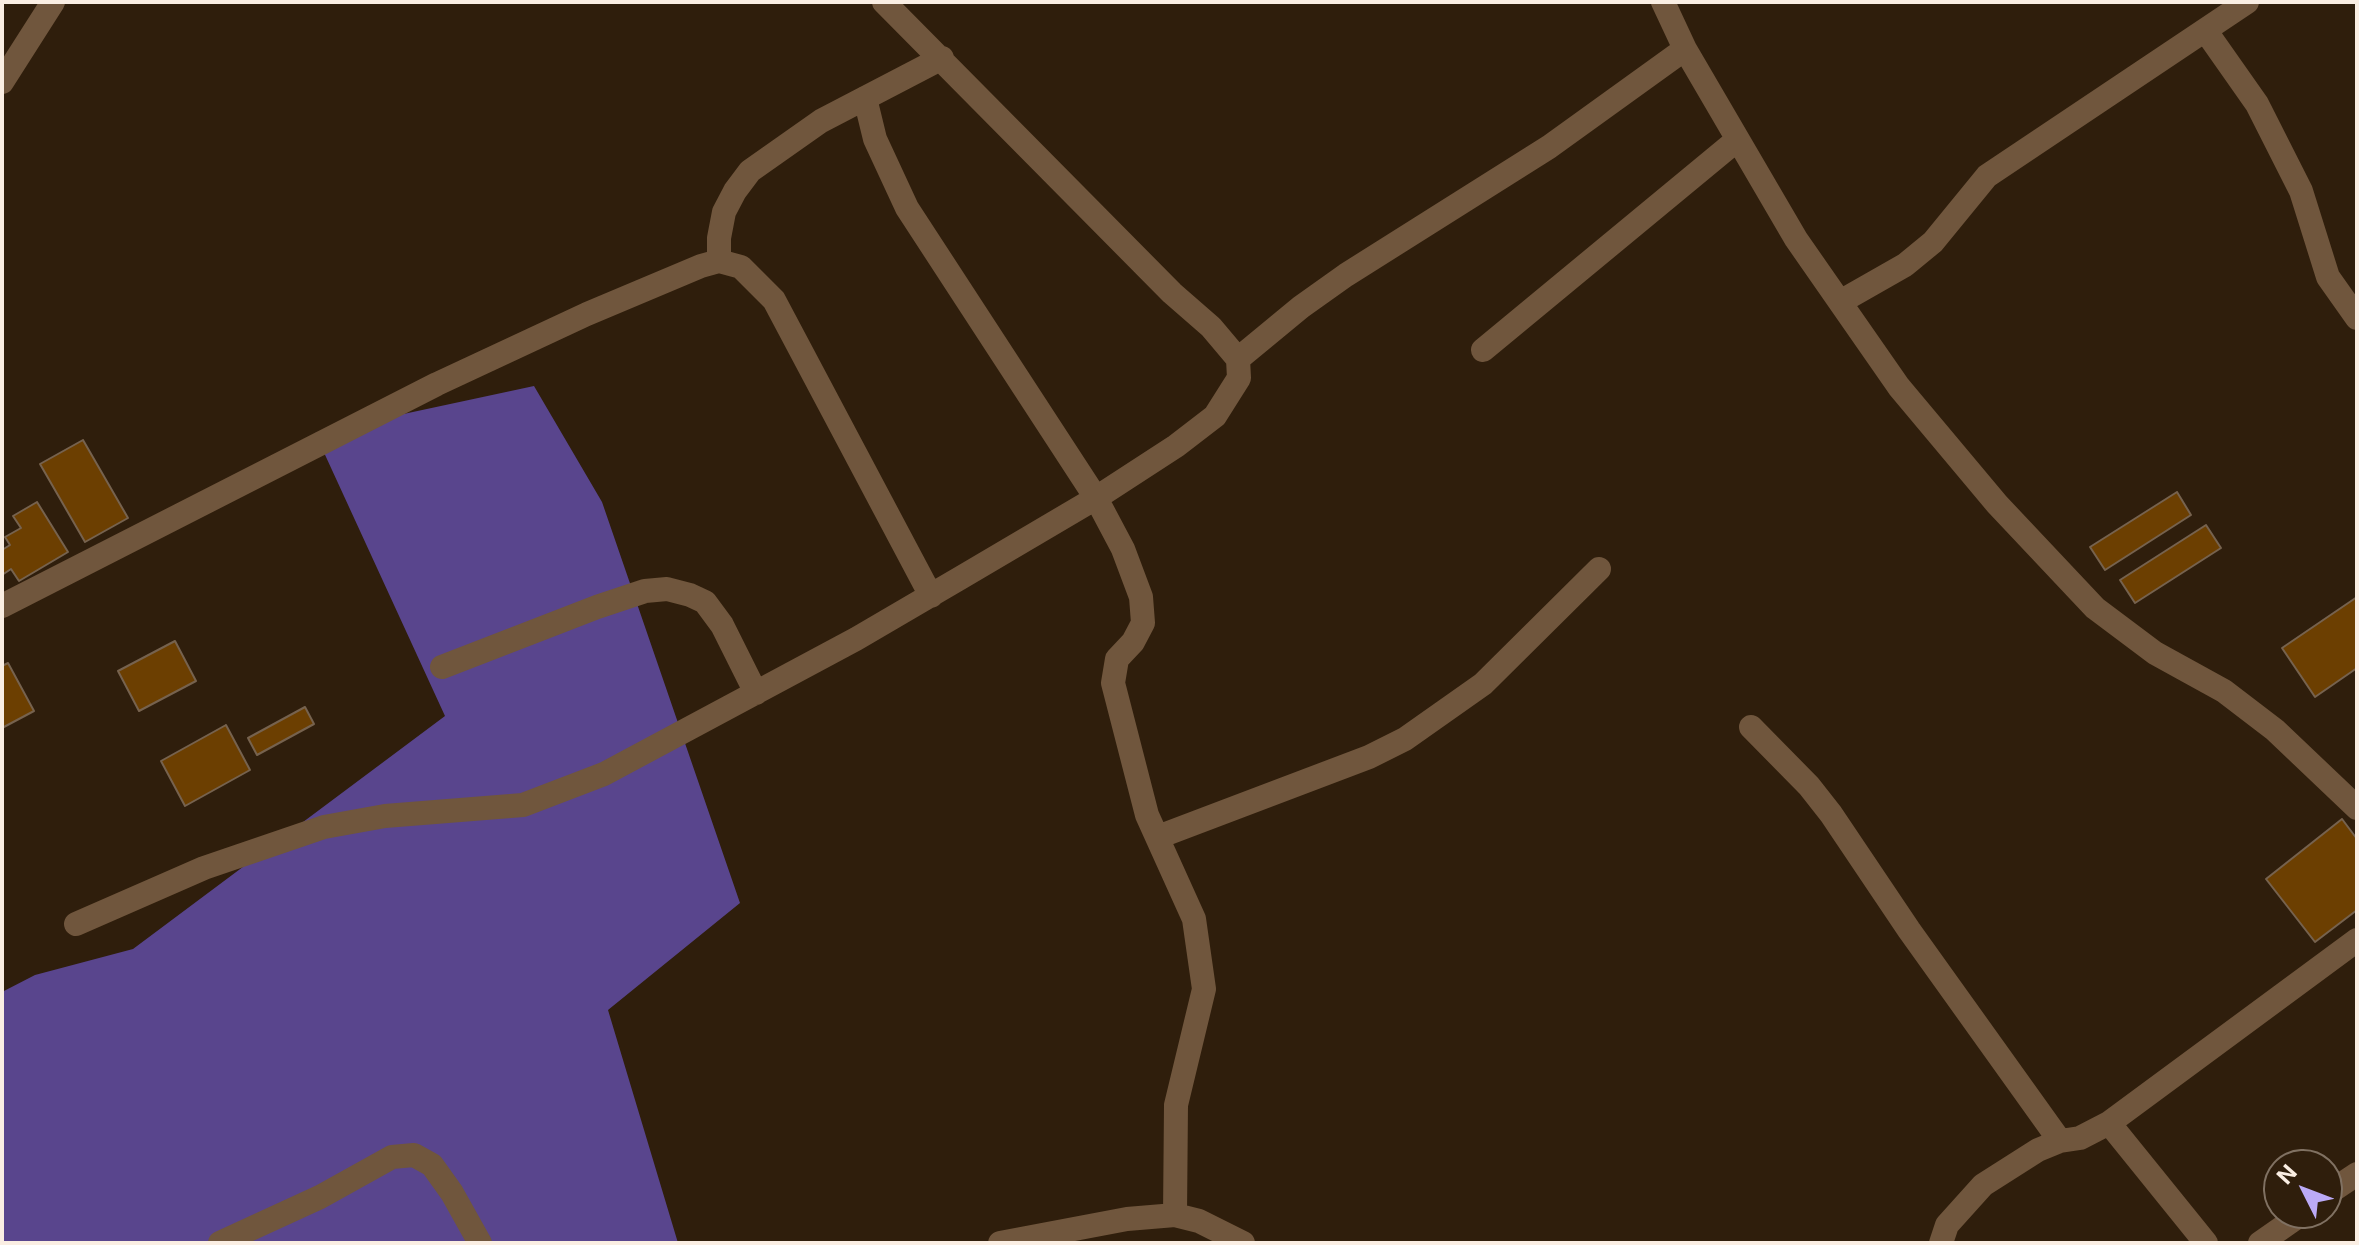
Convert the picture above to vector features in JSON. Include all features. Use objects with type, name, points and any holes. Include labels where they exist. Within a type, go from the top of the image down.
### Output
[{"type":"street","points":[[4,77],[53,2]]},
{"type":"street","points":[[76,924],[204,868],[324,827],[385,816],[523,805],[604,774],[931,596],[1096,498],[1176,446],[1215,416],[1239,378],[1238,359],[1211,327],[1172,293],[884,2]]},
{"type":"street","points":[[1663,2],[1685,49],[1796,239],[1899,387],[1997,504],[2095,608],[2155,653],[2224,691],[2275,730],[2357,808]]},
{"type":"street","points":[[1840,302],[1905,265],[1933,242],[1987,176],[2247,2]]},
{"type":"street","points":[[2205,30],[2257,104],[2301,191],[2328,277],[2357,318]]},
{"type":"street","points":[[1238,359],[1346,275],[1549,147],[1685,49]]},
{"type":"street","points":[[719,261],[724,212],[750,171],[821,121],[942,58]]},
{"type":"street","points":[[865,98],[875,139],[907,208],[1096,498],[1123,549],[1141,597],[1143,623],[1133,642],[1117,659],[1113,683],[1147,815],[1194,919],[1204,989],[1176,1105],[1175,1215]]},
{"type":"street","points":[[1483,350],[1737,140]]},
{"type":"street","points":[[2,606],[437,384],[587,314],[719,261],[741,267],[774,300],[931,596]]},
{"type":"street","points":[[1158,837],[1369,757],[1405,739],[1483,684],[1599,569]]},
{"type":"street","points":[[442,667],[597,607],[645,591],[667,589],[705,602],[722,625],[756,693]]},
{"type":"street","points":[[1751,727],[1809,786],[1831,814],[1909,930],[2060,1141]]},
{"type":"street","points":[[1941,1243],[1947,1225],[1983,1185],[2038,1150],[2060,1141],[2080,1138],[2109,1123],[2357,940]]},
{"type":"street","points":[[2109,1123],[2206,1243]]},
{"type":"street","points":[[220,1243],[320,1197],[392,1157],[414,1155],[432,1165],[480,1243]]},
{"type":"street","points":[[1000,1243],[1127,1219],[1175,1215],[1199,1221],[1243,1243]]},
{"type":"street","points":[[2260,1243],[2280,1229]]},
{"type":"shaded area","points":[[534,386],[602,502],[740,903],[608,1010],[678,1243],[2,1243],[2,992],[35,975],[133,949],[445,716],[315,433]]},
{"type":"building","points":[[83,440],[128,518],[85,542],[40,464]]},
{"type":"building","points":[[2177,492],[2191,515],[2105,570],[2090,547]]},
{"type":"building","points":[[37,502],[68,552],[19,581],[11,569],[2,575],[2,550],[10,545],[5,537],[21,528],[13,516]]},
{"type":"building","points":[[2206,525],[2221,548],[2135,603],[2120,580]]},
{"type":"building","points":[[2357,597],[2357,668],[2315,697],[2282,648]]},
{"type":"building","points":[[175,641],[196,681],[139,711],[118,671]]},
{"type":"building","points":[[8,663],[34,711],[2,728],[2,666]]},
{"type":"building","points":[[305,707],[314,724],[257,755],[248,738]]},
{"type":"building","points":[[226,725],[250,770],[185,806],[161,761]]},
{"type":"building","points":[[2342,819],[2357,839],[2357,910],[2315,942],[2266,879]]}]
